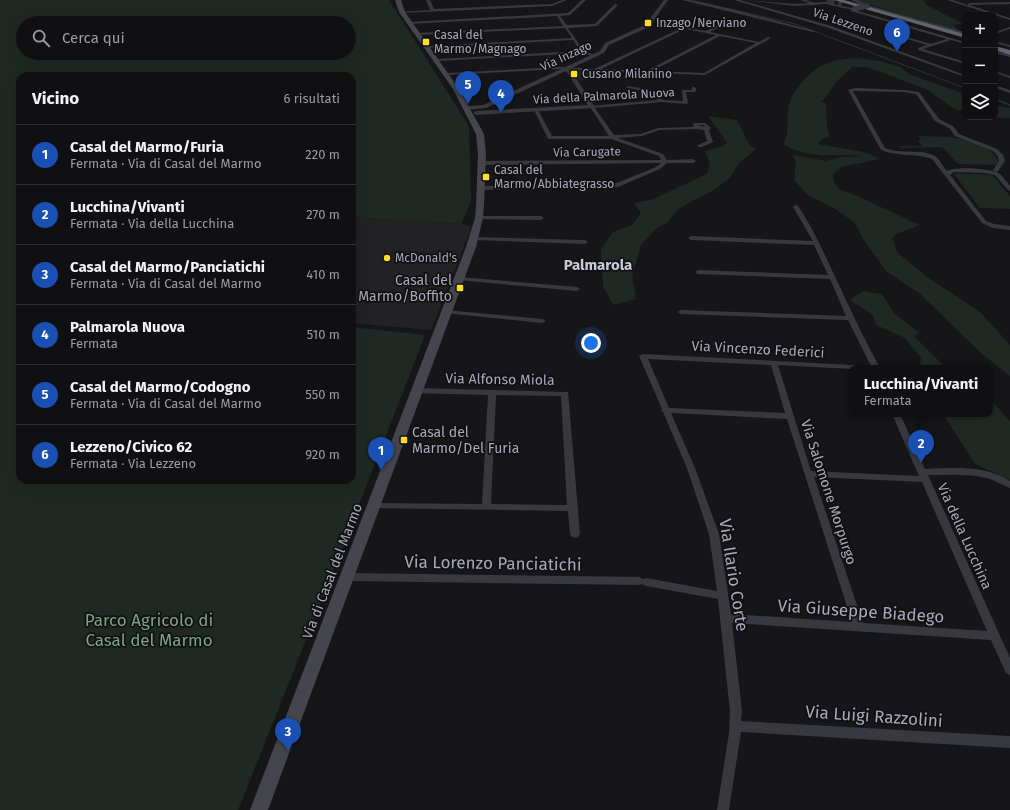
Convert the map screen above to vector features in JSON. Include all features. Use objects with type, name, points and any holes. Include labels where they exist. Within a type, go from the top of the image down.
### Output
[{"type":"highway","points":[[847,7],[962,35]]},
{"type":"highway","points":[[847,7],[962,39]]},
{"type":"highway","points":[[998,45],[1010,49]]},
{"type":"highway","points":[[998,45],[1010,53]]},
{"type":"main road","name":"Via di Casal del Marmo","points":[[260,810],[474,239],[479,218],[482,163],[481,137],[447,74],[409,23],[402,12],[398,0]]},
{"type":"street","points":[[428,0],[432,10]]},
{"type":"street","points":[[402,12],[552,5],[564,0],[580,4]]},
{"type":"street","points":[[409,23],[569,14],[584,0]]},
{"type":"street","name":"Via Inzago","points":[[486,110],[567,68],[594,56],[604,50],[607,44],[646,26],[666,0]]},
{"type":"street","points":[[684,0],[743,13],[812,31]]},
{"type":"street","name":"Via Lezzeno","points":[[736,0],[823,25],[962,75]]},
{"type":"street","points":[[746,0],[795,5],[824,3],[847,7],[962,42]]},
{"type":"street","points":[[802,0],[816,4]]},
{"type":"street","points":[[853,0],[962,32]]},
{"type":"street","points":[[949,0],[986,12]]},
{"type":"street","points":[[964,5],[1010,3]]},
{"type":"street","points":[[418,34],[598,25],[616,5]]},
{"type":"street","points":[[847,7],[866,5]]},
{"type":"street","points":[[558,15],[583,52]]},
{"type":"street","points":[[998,15],[1010,15]]},
{"type":"street","points":[[998,16],[1010,19]]},
{"type":"street","points":[[706,32],[727,22]]},
{"type":"street","points":[[595,70],[652,42],[671,36],[683,28],[760,43]]},
{"type":"street","points":[[998,32],[1010,28]]},
{"type":"street","points":[[647,72],[720,35]]},
{"type":"street","points":[[896,35],[931,45]]},
{"type":"street","points":[[447,74],[567,68],[706,74],[769,38]]},
{"type":"street","points":[[427,47],[574,39]]},
{"type":"street","points":[[950,39],[919,49],[962,62]]},
{"type":"street","points":[[998,43],[1010,39]]},
{"type":"street","points":[[998,44],[1010,46]]},
{"type":"street","points":[[438,60],[583,52],[594,56]]},
{"type":"street","points":[[998,53],[1010,56]]},
{"type":"street","points":[[481,188],[618,185],[663,165],[663,157],[658,153],[613,138],[567,68]]},
{"type":"street","points":[[998,73],[1010,77]]},
{"type":"street","points":[[629,87],[647,90],[662,102]]},
{"type":"street","points":[[998,87],[1010,92]]},
{"type":"street","name":"Via della Palmarola Nuova","points":[[468,111],[536,110],[662,102],[686,103],[684,91],[694,91],[694,88]]},
{"type":"street","points":[[996,172],[1002,160],[999,153],[957,134],[951,128],[935,118],[918,94],[904,91],[850,90],[883,149],[898,154],[929,156],[934,158],[984,222],[993,226],[1010,228]]},
{"type":"street","points":[[536,110],[550,138],[613,138],[642,135],[658,129],[697,128],[695,125],[703,124],[709,127],[706,129],[710,142],[700,146]]},
{"type":"street","name":"Via Carugate","points":[[482,163],[693,161]]},
{"type":"street","points":[[940,165],[982,167],[996,172],[1010,189]]},
{"type":"street","points":[[948,175],[949,172],[953,170],[996,172]]},
{"type":"street","points":[[796,207],[817,243],[851,318],[874,365]]},
{"type":"street","points":[[479,218],[541,218]]},
{"type":"street","points":[[691,238],[817,243]]},
{"type":"street","points":[[474,239],[585,242]]},
{"type":"street","points":[[698,272],[832,277]]},
{"type":"street","points":[[459,279],[577,289]]},
{"type":"street","points":[[446,312],[542,321]]},
{"type":"street","points":[[681,312],[851,318]]},
{"type":"street","name":"Via Vincenzo Federici","points":[[643,356],[849,367]]},
{"type":"street","name":"Via Ilario Corte","points":[[643,356],[665,410],[692,468],[713,530],[726,618],[736,711],[736,726],[723,810]]},
{"type":"street","name":"Via Salomone Morpurgo","points":[[774,364],[808,474],[859,627]]},
{"type":"street","name":"Via Alfonso Miola","points":[[416,391],[565,394],[575,534]]},
{"type":"street","points":[[486,507],[492,393]]},
{"type":"street","points":[[665,410],[790,416]]},
{"type":"street","name":"Via della Lucchina","points":[[897,417],[1010,670]]},
{"type":"street","points":[[808,474],[985,474],[999,478],[1010,485]]},
{"type":"street","points":[[374,506],[572,508]]},
{"type":"street","name":"Via Lorenzo Panciatichi","points":[[347,577],[643,581],[723,596]]},
{"type":"street","name":"Via Giuseppe Biadego","points":[[726,618],[995,636]]},
{"type":"street","name":"Via Luigi Razzolini","points":[[736,726],[1010,742]]},
{"type":"shaded area","points":[[356,217],[472,226],[431,330],[356,323]]},
{"type":"green space","name":"Parco Agricolo di Casal del Marmo","points":[[0,0],[389,0],[469,126],[471,201],[461,224],[356,217],[356,72],[16,72],[16,484],[356,484],[356,327],[425,335],[238,810],[0,810]]},
{"type":"green space","points":[[855,0],[924,0],[925,4],[962,23],[953,25],[961,32]]},
{"type":"green space","points":[[858,58],[879,61],[900,67],[909,74],[962,93],[962,110],[954,109],[928,90],[867,67],[852,67],[836,82],[822,102],[826,104],[827,128],[830,137],[822,139],[818,144],[864,152],[880,159],[841,167],[833,174],[836,186],[841,190],[920,225],[896,234],[892,238],[898,253],[927,277],[980,312],[1010,345],[1010,376],[983,355],[920,294],[886,271],[863,239],[855,223],[837,210],[808,195],[794,180],[796,162],[793,155],[826,161],[841,157],[863,157],[852,155],[823,155],[804,153],[783,144],[787,132],[788,108],[793,94],[809,74],[816,69],[831,62]]},
{"type":"green space","points":[[580,70],[591,70],[596,79],[579,80],[573,73]]},
{"type":"green space","points":[[998,106],[1010,108],[1010,118],[998,117]]},
{"type":"green space","points":[[708,116],[737,120],[749,144],[756,149],[739,163],[730,178],[712,191],[678,209],[667,223],[658,227],[641,245],[632,276],[636,299],[613,305],[603,286],[601,249],[613,232],[632,225],[641,213],[634,203],[651,200],[707,174],[710,163],[705,151],[721,147],[727,143]]},
{"type":"green space","points":[[918,136],[964,139],[975,142],[993,153],[998,162],[996,165],[958,164],[942,147],[902,148],[899,146],[922,146],[918,140],[921,140]]},
{"type":"green space","points":[[954,174],[992,175],[1010,196],[1010,209],[980,208]]},
{"type":"green space","points":[[864,291],[882,294],[894,313],[919,333],[914,336],[943,365],[920,365],[921,358],[905,338],[876,325],[873,315],[850,300]]},
{"type":"green space","points":[[993,402],[1010,421],[1010,480],[975,464],[945,417],[993,417]]},
{"type":"waterway","points":[[691,0],[795,24],[962,87]]},
{"type":"waterway","points":[[998,100],[1010,105]]},
{"type":"tunnel","points":[[827,0],[842,4]]},
{"type":"place","name":"Inzago/Nerviano","points":[[648,23]]},
{"type":"place","name":"Casal del Marmo/Magnago","points":[[426,42]]},
{"type":"place","name":"Lezzeno/Civico 62","points":[[897,52]]},
{"type":"place","name":"Cusano Milanino","points":[[574,74]]},
{"type":"place","name":"Casal del Marmo/Codogno","points":[[468,104]]},
{"type":"place","name":"Palmarola Nuova","points":[[501,113]]},
{"type":"place","name":"Casal del Marmo/Abbiategrasso","points":[[486,177]]},
{"type":"place","name":"McDonald's","points":[[387,258]]},
{"type":"place","name":"Casal del Marmo/Boffito","points":[[460,288]]},
{"type":"place","name":"Casal del Marmo/Del Furia","points":[[404,440]]},
{"type":"place","name":"Lucchina/Vivanti","points":[[921,463]]},
{"type":"place","name":"Casal del Marmo/Furia","points":[[381,470]]},
{"type":"place","name":"Casal del Marmo/Panciatichi","points":[[288,751]]},
{"type":"district","name":"Palmarola","points":[[598,265]]}]
